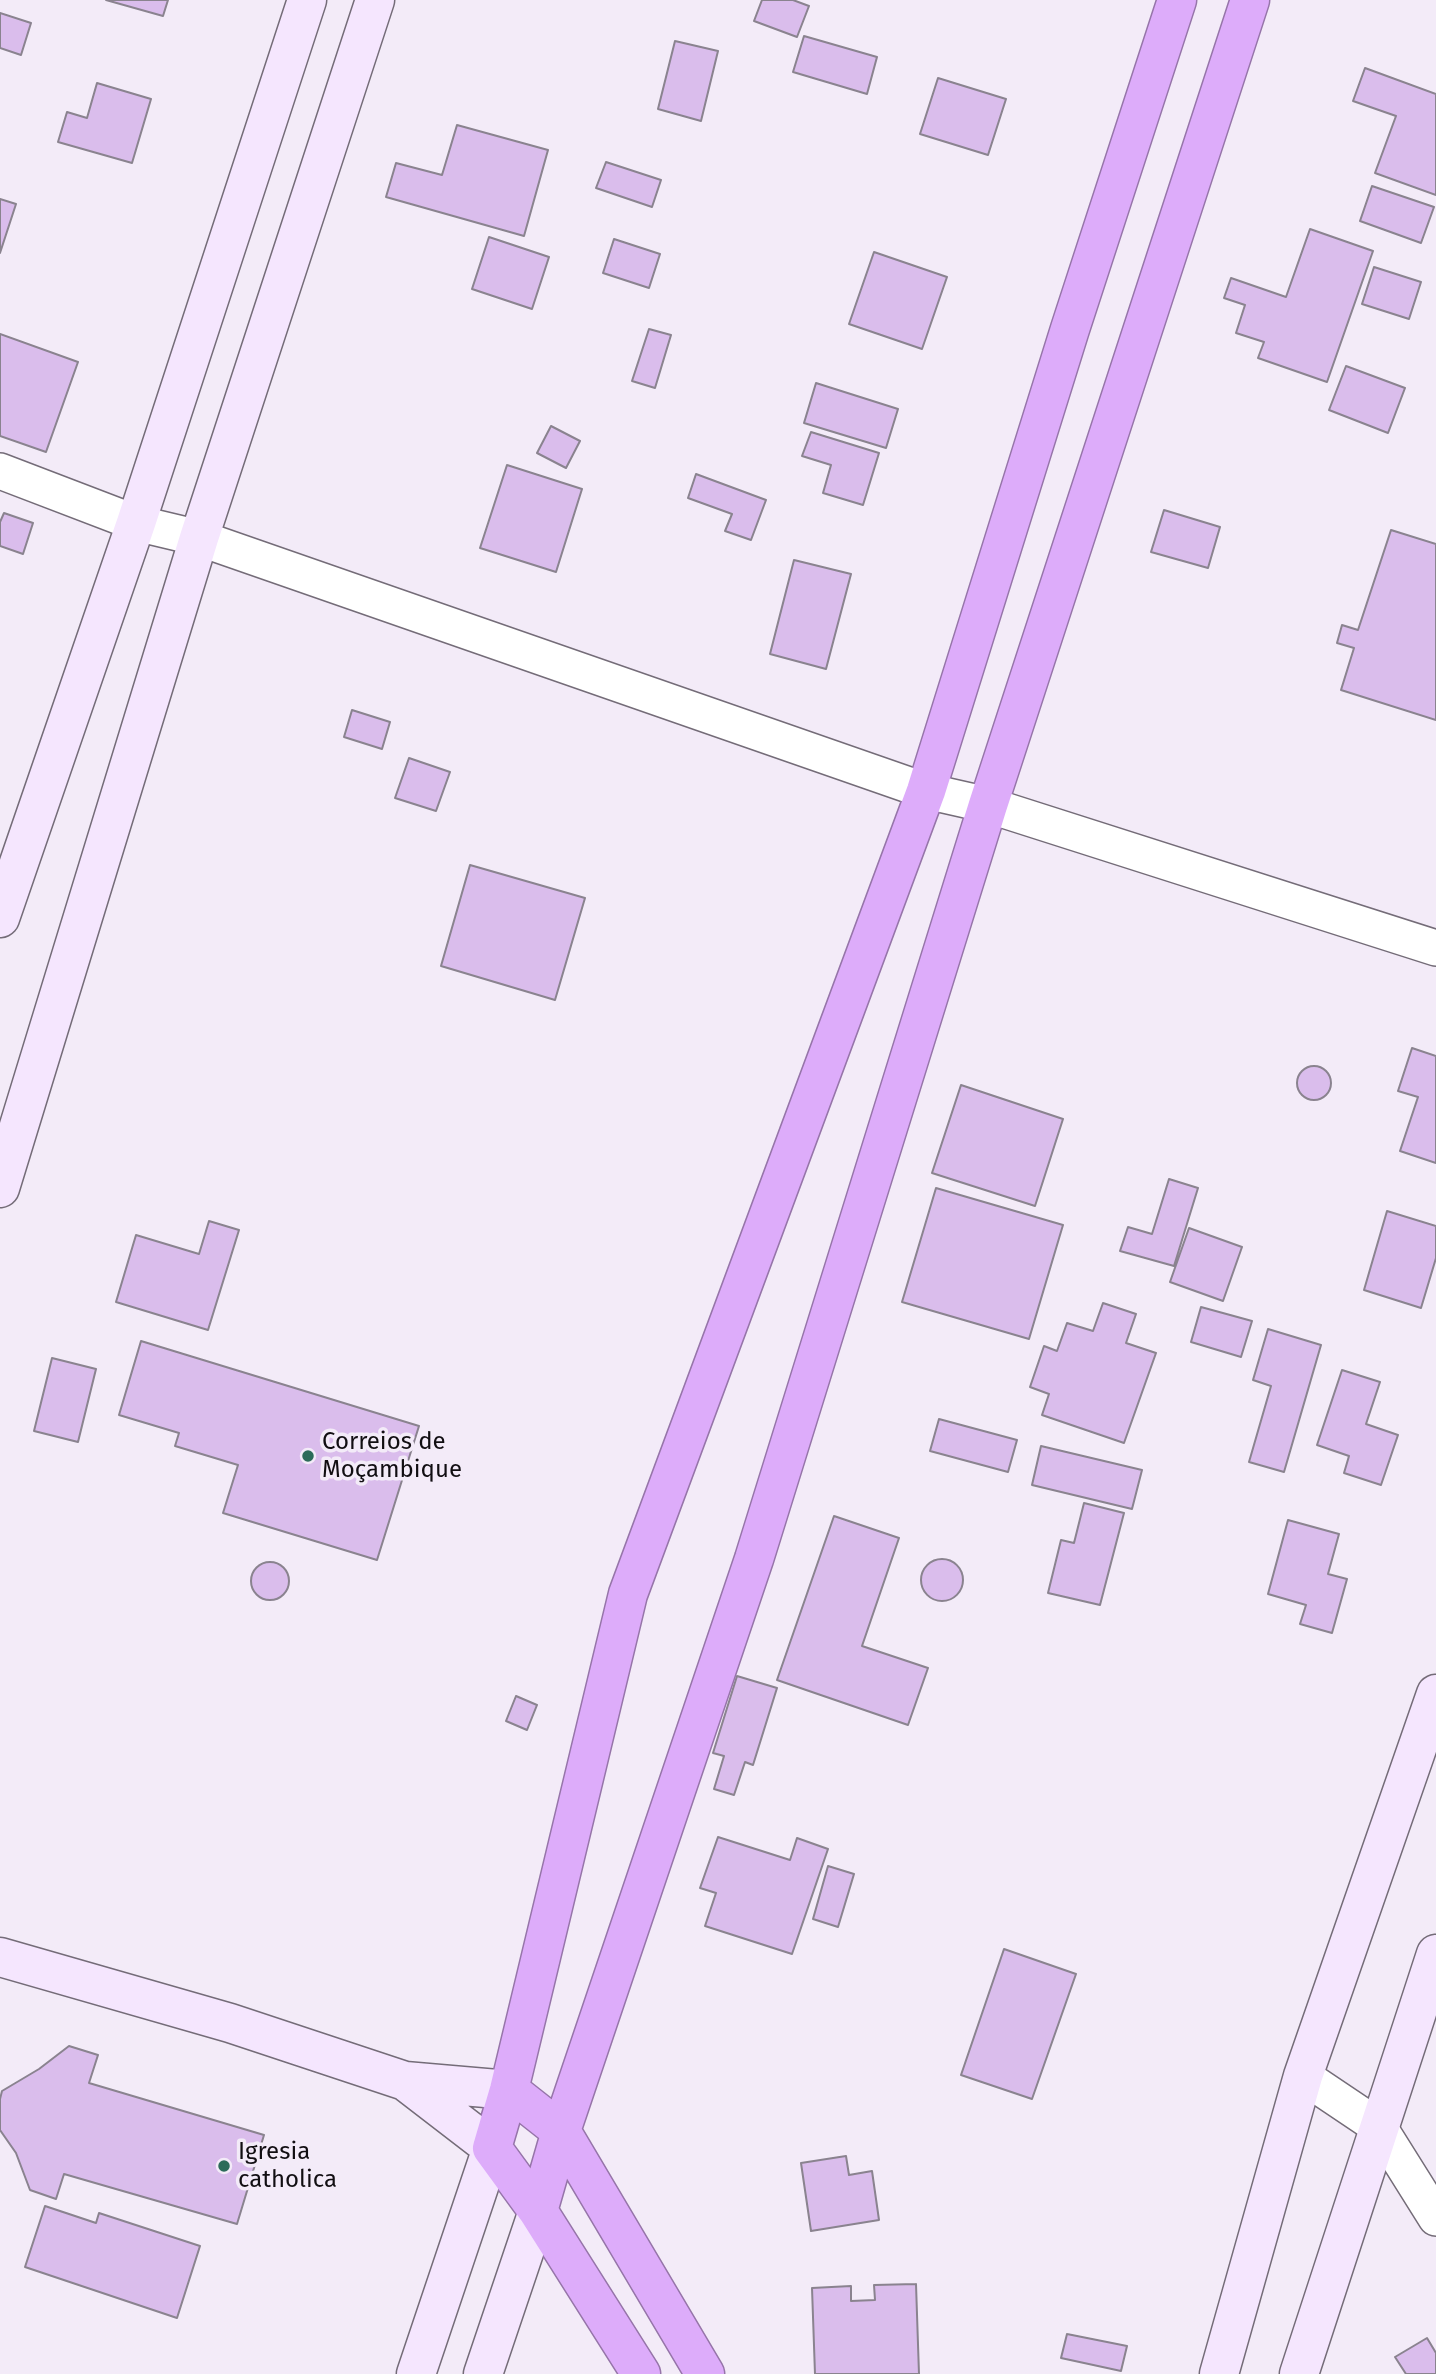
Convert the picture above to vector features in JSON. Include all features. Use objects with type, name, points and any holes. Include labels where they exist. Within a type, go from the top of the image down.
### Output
[{"type":"highway","points":[[641,2374],[538,2211],[492,2148],[509,2090],[628,1594],[926,790],[1069,329],[1177,0]]},
{"type":"highway","points":[[538,2211],[561,2131],[754,1559],[988,805],[1250,0]]},
{"type":"highway","points":[[509,2090],[561,2131],[705,2374]]},
{"type":"street","points":[[0,918],[136,523],[307,0]]},
{"type":"street","points":[[0,1188],[199,538],[375,0]]},
{"type":"street","points":[[0,471],[136,523],[199,538],[926,790],[988,805],[1436,948]]},
{"type":"street","points":[[1219,2374],[1303,2076],[1436,1694]]},
{"type":"street","points":[[1299,2374],[1436,1954]]},
{"type":"street","points":[[0,1957],[230,2023],[405,2081],[509,2090]]},
{"type":"street","points":[[1303,2076],[1379,2127],[1436,2218]]},
{"type":"street","points":[[405,2081],[492,2148],[416,2374]]},
{"type":"street","points":[[483,2374],[538,2211]]},
{"type":"building","points":[[106,0],[168,0],[163,16]]},
{"type":"building","points":[[762,0],[793,0],[809,6],[797,37],[754,21]]},
{"type":"building","points":[[0,13],[31,23],[21,55],[0,48]]},
{"type":"building","points":[[804,36],[877,57],[867,94],[793,72]]},
{"type":"building","points":[[675,41],[718,51],[701,121],[658,109]]},
{"type":"building","points":[[1365,68],[1436,94],[1436,195],[1375,173],[1396,116],[1353,101]]},
{"type":"building","points":[[938,78],[1006,99],[988,155],[920,134]]},
{"type":"building","points":[[97,83],[151,99],[132,163],[58,142],[67,112],[87,118]]},
{"type":"building","points":[[457,125],[548,150],[524,236],[386,197],[396,163],[442,175]]},
{"type":"building","points":[[606,162],[661,180],[652,207],[596,188]]},
{"type":"building","points":[[1372,186],[1434,207],[1421,243],[1360,221]]},
{"type":"building","points":[[0,199],[16,204],[0,253]]},
{"type":"building","points":[[1310,229],[1373,251],[1327,382],[1258,358],[1264,342],[1236,333],[1245,305],[1224,298],[1231,278],[1286,297]]},
{"type":"building","points":[[489,237],[549,257],[532,309],[472,289]]},
{"type":"building","points":[[614,239],[660,254],[649,288],[603,273]]},
{"type":"building","points":[[874,252],[947,277],[922,349],[849,324]]},
{"type":"building","points":[[1374,267],[1421,282],[1409,319],[1362,304]]},
{"type":"building","points":[[649,329],[671,335],[655,388],[632,381]]},
{"type":"building","points":[[0,334],[78,362],[46,452],[0,436]]},
{"type":"building","points":[[1346,366],[1405,388],[1388,433],[1329,410]]},
{"type":"building","points":[[816,383],[898,409],[886,448],[804,423]]},
{"type":"building","points":[[551,426],[580,441],[566,468],[537,453]]},
{"type":"building","points":[[811,432],[879,453],[863,505],[823,493],[831,465],[802,456]]},
{"type":"building","points":[[507,465],[582,489],[556,572],[480,548]]},
{"type":"building","points":[[696,474],[766,500],[751,540],[725,531],[732,514],[688,498]]},
{"type":"building","points":[[1164,510],[1220,527],[1208,568],[1151,552]]},
{"type":"building","points":[[4,513],[33,523],[23,554],[0,546],[0,522]]},
{"type":"building","points":[[1391,530],[1436,544],[1436,720],[1341,690],[1354,648],[1337,643],[1342,625],[1358,630]]},
{"type":"building","points":[[794,560],[851,574],[826,669],[770,654]]},
{"type":"building","points":[[352,710],[390,722],[382,749],[344,737]]},
{"type":"building","points":[[409,758],[450,772],[436,811],[395,798]]},
{"type":"building","points":[[470,865],[585,898],[555,1000],[441,966]]},
{"type":"building","points":[[1412,1048],[1436,1056],[1436,1163],[1400,1151],[1418,1097],[1398,1091]]},
{"type":"building","points":[[1314,1066],[1326,1071],[1331,1083],[1326,1095],[1314,1100],[1302,1095],[1297,1083],[1302,1071]]},
{"type":"building","points":[[961,1085],[1063,1119],[1035,1206],[932,1173]]},
{"type":"building","points":[[1169,1179],[1198,1188],[1174,1266],[1120,1251],[1128,1227],[1152,1234]]},
{"type":"building","points":[[936,1188],[1063,1225],[1029,1339],[902,1302]]},
{"type":"building","points":[[1387,1211],[1436,1226],[1436,1258],[1421,1308],[1364,1290]]},
{"type":"building","points":[[209,1221],[239,1230],[208,1330],[116,1302],[136,1235],[199,1254]]},
{"type":"building","points":[[1189,1228],[1242,1247],[1223,1301],[1170,1282]]},
{"type":"building","points":[[1103,1303],[1136,1314],[1126,1343],[1156,1353],[1124,1443],[1042,1415],[1049,1394],[1030,1387],[1044,1346],[1057,1351],[1067,1323],[1093,1331]]},
{"type":"building","points":[[1201,1307],[1252,1321],[1241,1357],[1191,1342]]},
{"type":"building","points":[[1268,1329],[1321,1345],[1284,1472],[1249,1462],[1271,1386],[1253,1380]]},
{"type":"building","name":"Correios de Moçambique","points":[[141,1341],[419,1426],[377,1560],[223,1513],[238,1465],[175,1446],[179,1433],[119,1415]]},
{"type":"building","points":[[52,1358],[96,1369],[78,1442],[34,1431]]},
{"type":"building","points":[[1342,1370],[1380,1382],[1366,1424],[1398,1435],[1381,1485],[1344,1473],[1349,1456],[1317,1445]]},
{"type":"building","points":[[939,1419],[1017,1440],[1008,1472],[930,1451]]},
{"type":"building","points":[[1041,1446],[1142,1470],[1132,1509],[1032,1485]]},
{"type":"building","points":[[1084,1503],[1124,1513],[1100,1605],[1048,1593],[1061,1540],[1074,1543]]},
{"type":"building","points":[[834,1516],[899,1538],[862,1646],[928,1668],[908,1725],[777,1680]]},
{"type":"building","points":[[1288,1520],[1339,1534],[1328,1574],[1347,1579],[1332,1633],[1300,1624],[1306,1605],[1268,1594]]},
{"type":"building","points":[[942,1559],[957,1565],[963,1580],[957,1595],[942,1601],[927,1595],[921,1580],[927,1565]]},
{"type":"building","points":[[270,1562],[284,1567],[289,1581],[284,1595],[270,1600],[256,1595],[251,1581],[256,1567]]},
{"type":"building","points":[[737,1676],[777,1688],[753,1765],[745,1762],[734,1795],[714,1789],[724,1756],[713,1753]]},
{"type":"building","points":[[516,1696],[537,1705],[527,1730],[506,1721]]},
{"type":"building","points":[[718,1837],[790,1860],[797,1838],[828,1849],[792,1954],[705,1926],[716,1893],[700,1888]]},
{"type":"building","points":[[828,1866],[854,1874],[838,1927],[813,1919]]},
{"type":"building","points":[[1004,1949],[1076,1974],[1032,2099],[961,2075]]},
{"type":"building","points":[[69,2046],[98,2055],[89,2083],[264,2135],[237,2224],[64,2174],[56,2199],[30,2190],[16,2153],[0,2130],[2,2091],[39,2069]]},
{"type":"building","points":[[846,2156],[849,2175],[872,2171],[879,2220],[811,2231],[801,2163]]},
{"type":"building","points":[[45,2206],[96,2223],[99,2213],[200,2246],[177,2318],[25,2267]]},
{"type":"building","points":[[916,2284],[919,2374],[815,2374],[812,2288],[851,2286],[851,2301],[875,2300],[874,2285]]},
{"type":"building","points":[[1067,2334],[1127,2346],[1121,2371],[1061,2358]]},
{"type":"building","points":[[1427,2338],[1436,2353],[1436,2374],[1406,2374],[1395,2357]]},
{"type":"place","name":"Correios de Moçambique","points":[[308,1456]]},
{"type":"place","name":"Igresia catholica","points":[[224,2166]]}]
